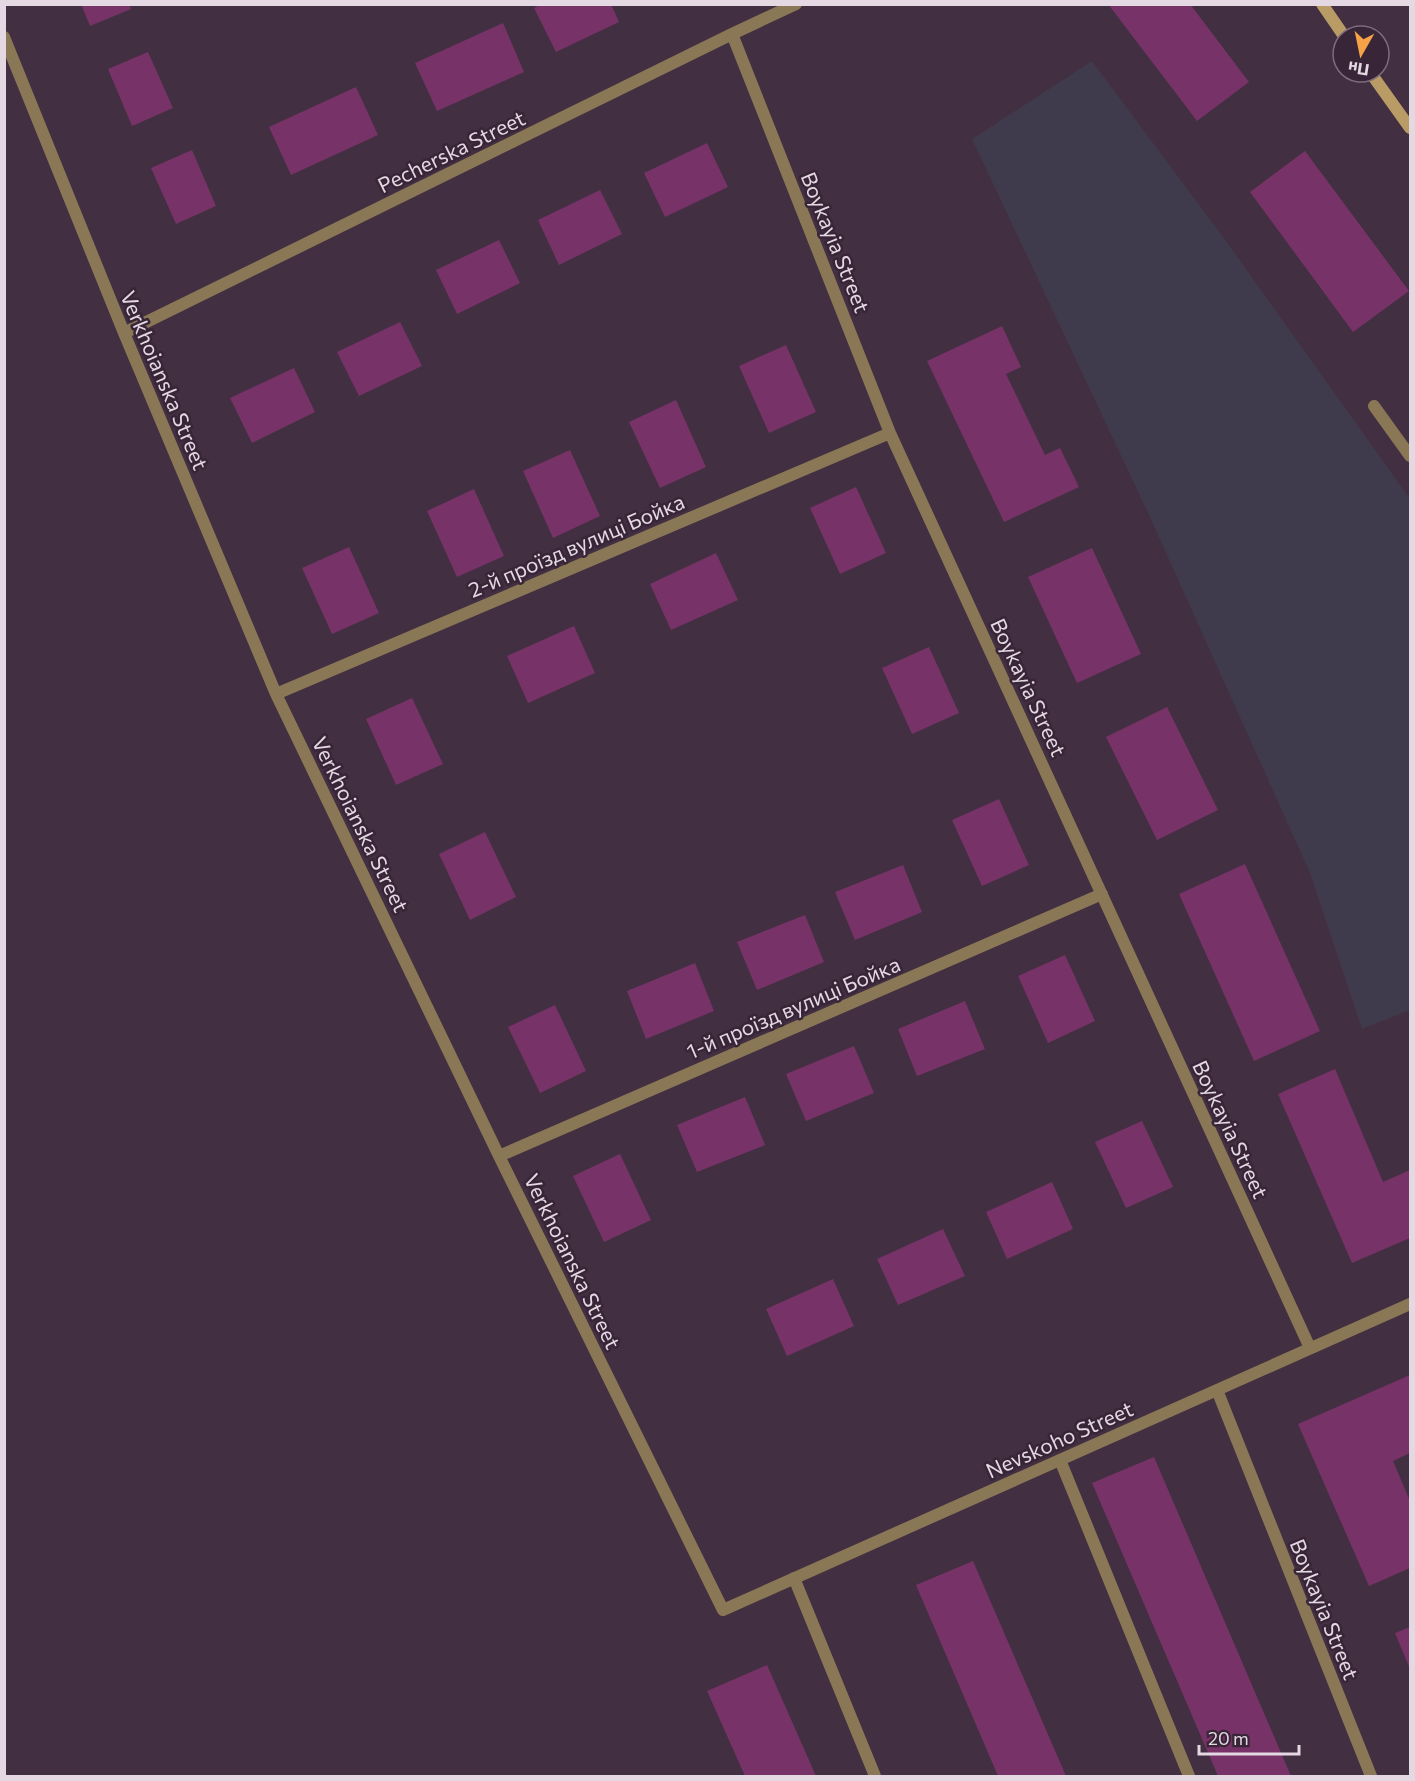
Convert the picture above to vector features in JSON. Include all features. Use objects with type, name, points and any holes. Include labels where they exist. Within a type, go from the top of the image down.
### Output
[{"type":"street","name":"Pecherska Street","points":[[124,333],[796,4]]},
{"type":"street","points":[[1322,4],[1336,24]]},
{"type":"street","name":"Boykayia Street","points":[[732,34],[890,433],[1310,1348]]},
{"type":"street","name":"Verkhoianska Street","points":[[4,36],[124,333],[276,694],[723,1610]]},
{"type":"street","points":[[1379,84],[1410,128]]},
{"type":"street","points":[[1374,406],[1410,456]]},
{"type":"street","name":"2-й проїзд вулиці Бойка","points":[[276,694],[890,433]]},
{"type":"street","name":"1-й проїзд вулиці Бойка","points":[[500,1156],[1102,894]]},
{"type":"street","name":"Nevskoho Street","points":[[723,1610],[1410,1304]]},
{"type":"street","name":"Boykayia Street","points":[[1217,1390],[1371,1776]]},
{"type":"street","points":[[1060,1460],[1189,1776]]},
{"type":"street","points":[[794,1578],[875,1776]]},
{"type":"shaded area","points":[[1092,61],[1226,241],[1410,499],[1410,1010],[1362,1029],[1310,873],[1149,515],[972,139]]},
{"type":"building","points":[[81,4],[129,4],[131,9],[90,26]]},
{"type":"building","points":[[541,4],[611,4],[619,22],[556,52],[534,8]]},
{"type":"building","points":[[1108,4],[1190,4],[1249,82],[1197,121]]},
{"type":"building","points":[[503,23],[524,72],[437,111],[415,63]]},
{"type":"building","points":[[148,52],[173,108],[132,126],[108,69]]},
{"type":"building","points":[[356,87],[378,135],[291,175],[269,127]]},
{"type":"building","points":[[707,143],[728,187],[665,217],[644,173]]},
{"type":"building","points":[[192,150],[216,206],[176,224],[151,168]]},
{"type":"building","points":[[1305,151],[1409,291],[1353,332],[1250,192]]},
{"type":"building","points":[[600,190],[622,234],[559,265],[538,220]]},
{"type":"building","points":[[499,240],[520,283],[457,314],[436,270]]},
{"type":"building","points":[[400,322],[422,366],[359,396],[337,352]]},
{"type":"building","points":[[1002,326],[1021,367],[1006,374],[1045,455],[1060,448],[1079,487],[1004,522],[927,361]]},
{"type":"building","points":[[786,345],[816,412],[769,433],[739,366]]},
{"type":"building","points":[[294,368],[315,412],[252,443],[230,398]]},
{"type":"building","points":[[676,400],[706,467],[660,488],[629,422]]},
{"type":"building","points":[[570,450],[600,516],[553,538],[523,471]]},
{"type":"building","points":[[856,487],[886,553],[840,574],[810,508]]},
{"type":"building","points":[[474,489],[504,556],[457,577],[427,511]]},
{"type":"building","points":[[349,547],[379,613],[332,634],[302,568]]},
{"type":"building","points":[[1092,548],[1141,654],[1077,683],[1028,577]]},
{"type":"building","points":[[716,553],[738,600],[671,630],[650,584]]},
{"type":"building","points":[[574,626],[595,673],[528,703],[507,656]]},
{"type":"building","points":[[929,647],[959,713],[912,734],[882,668]]},
{"type":"building","points":[[412,698],[443,764],[396,785],[366,719]]},
{"type":"building","points":[[1167,707],[1218,810],[1157,840],[1106,737]]},
{"type":"building","points":[[999,799],[1029,865],[982,886],[952,820]]},
{"type":"building","points":[[485,832],[516,897],[470,920],[439,854]]},
{"type":"building","points":[[1245,864],[1320,1031],[1254,1061],[1179,894]]},
{"type":"building","points":[[903,865],[922,912],[855,940],[835,892]]},
{"type":"building","points":[[805,915],[824,962],[757,990],[737,942]]},
{"type":"building","points":[[1065,955],[1095,1021],[1048,1043],[1018,976]]},
{"type":"building","points":[[695,963],[714,1011],[646,1039],[627,991]]},
{"type":"building","points":[[965,1001],[985,1049],[917,1076],[898,1029]]},
{"type":"building","points":[[555,1005],[586,1071],[540,1093],[508,1027]]},
{"type":"building","points":[[854,1046],[874,1093],[806,1121],[786,1074]]},
{"type":"building","points":[[1335,1069],[1383,1182],[1410,1170],[1410,1238],[1352,1263],[1278,1094]]},
{"type":"building","points":[[745,1097],[765,1145],[697,1172],[677,1125]]},
{"type":"building","points":[[1142,1121],[1173,1187],[1126,1208],[1095,1142]]},
{"type":"building","points":[[620,1154],[651,1220],[604,1242],[573,1176]]},
{"type":"building","points":[[1052,1182],[1073,1229],[1007,1259],[986,1212]]},
{"type":"building","points":[[943,1229],[965,1276],[898,1305],[877,1259]]},
{"type":"building","points":[[833,1279],[854,1326],[787,1356],[766,1309]]},
{"type":"building","points":[[1410,1375],[1410,1453],[1393,1461],[1410,1501],[1410,1568],[1369,1586],[1298,1424]]},
{"type":"building","points":[[1154,1457],[1291,1776],[1218,1776],[1092,1483]]},
{"type":"building","points":[[973,1561],[1066,1776],[998,1776],[916,1585]]},
{"type":"building","points":[[1410,1627],[1410,1669],[1395,1633]]},
{"type":"building","points":[[767,1665],[816,1776],[745,1776],[707,1691]]}]
